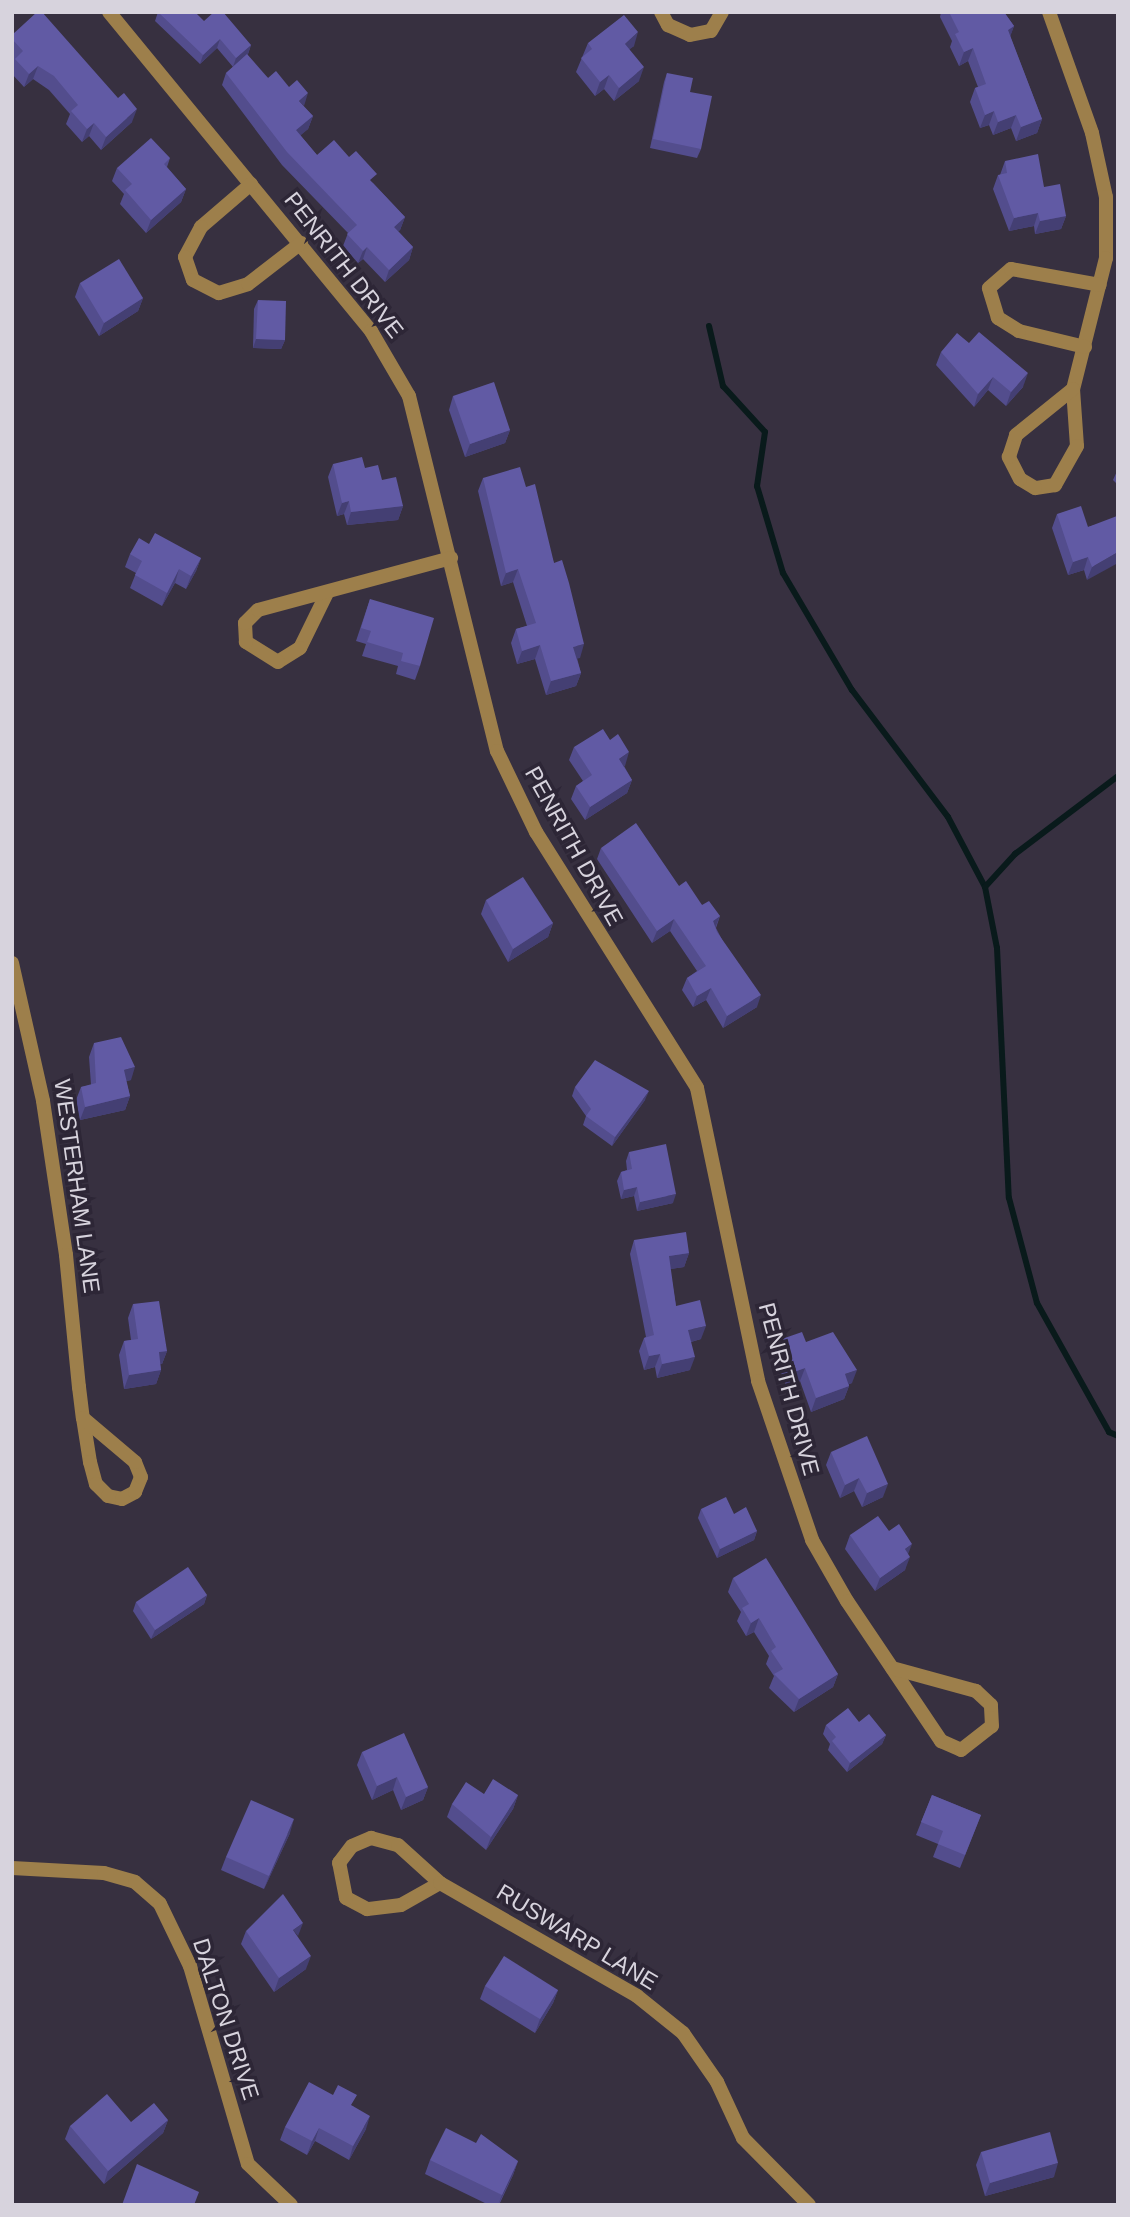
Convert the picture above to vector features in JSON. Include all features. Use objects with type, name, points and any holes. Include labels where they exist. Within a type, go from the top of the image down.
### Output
[{"type":"street","name":"PENRITH DRIVE","points":[[108,12],[371,331],[409,396],[497,751],[536,832],[697,1088],[758,1381],[782,1464],[812,1540],[892,1668],[941,1741],[961,1751],[992,1726],[990,1705],[976,1691],[892,1668]]},
{"type":"street","points":[[661,12],[668,25],[690,35],[711,31],[722,12]]},
{"type":"street","points":[[1049,12],[1073,68],[1107,197],[1100,285],[1073,388],[1077,446],[1069,471],[1055,485],[1035,488],[1020,479],[1009,457],[1016,435],[1073,388]]},
{"type":"street","points":[[251,184],[201,227],[185,257],[193,280],[219,293],[248,284],[301,243]]},
{"type":"street","points":[[1085,347],[1020,331],[998,318],[989,288],[1011,270],[1100,285]]},
{"type":"street","points":[[327,593],[300,648],[278,662],[246,642],[245,623],[258,610],[451,558]]},
{"type":"street","name":"WESTERHAM LANE","points":[[12,963],[43,1101],[83,1418],[96,1484],[122,1499],[135,1492],[141,1476],[135,1461],[83,1418]]},
{"type":"street","name":"RUSWARP LANE","points":[[440,1883],[401,1905],[367,1909],[346,1898],[339,1863],[352,1846],[371,1838],[398,1844],[440,1883],[637,1996],[683,2033],[717,2082],[743,2138],[809,2205]]},
{"type":"street","name":"DALTON DRIVE","points":[[12,1868],[104,1873],[135,1882],[159,1904],[190,1966],[248,2164],[291,2205]]},
{"type":"building","points":[[37,12],[42,12],[118,98],[124,93],[137,109],[106,137],[94,123],[87,129],[71,111],[78,105],[54,76],[38,66],[29,74],[15,59],[23,51],[12,39],[12,35]]},
{"type":"building","points":[[158,12],[195,12],[204,21],[214,12],[223,12],[251,45],[236,58],[220,39],[203,55]]},
{"type":"building","points":[[949,12],[1004,12],[1014,26],[1008,30],[1042,119],[1021,127],[1016,115],[998,122],[994,111],[985,115],[975,88],[986,84],[973,48],[964,52],[955,34],[959,32]]},
{"type":"building","points":[[624,15],[638,32],[625,44],[644,67],[619,88],[609,75],[600,82],[581,58],[592,49],[588,43]]},
{"type":"building","points":[[247,54],[268,78],[276,71],[289,87],[297,80],[308,93],[299,101],[313,116],[296,130],[317,155],[334,140],[349,157],[356,151],[377,174],[370,180],[405,217],[394,227],[413,247],[389,270],[367,247],[363,251],[347,234],[357,225],[287,152],[226,73]]},
{"type":"building","points":[[667,73],[693,78],[690,92],[712,96],[701,149],[653,139]]},
{"type":"building","points":[[151,138],[170,158],[164,164],[186,189],[151,220],[125,190],[132,184],[117,168]]},
{"type":"building","points":[[1038,154],[1044,187],[1060,184],[1066,216],[1040,221],[1038,213],[1014,218],[998,175],[1007,173],[1005,161]]},
{"type":"building","points":[[119,259],[143,298],[104,323],[80,283]]},
{"type":"building","points":[[258,300],[286,301],[285,340],[256,339]]},
{"type":"building","points":[[979,332],[1028,373],[1011,392],[993,377],[978,394],[941,352],[957,333],[969,343]]},
{"type":"building","points":[[494,382],[510,430],[470,444],[453,396]]},
{"type":"building","points":[[362,457],[365,468],[378,465],[382,480],[396,477],[403,506],[351,512],[349,501],[342,503],[333,464]]},
{"type":"building","points":[[520,467],[526,487],[535,484],[554,563],[562,560],[584,644],[573,647],[581,673],[551,681],[540,645],[522,651],[516,629],[536,623],[518,569],[506,573],[483,478]]},
{"type":"building","points":[[1081,506],[1088,527],[1117,516],[1118,518],[1118,552],[1092,567],[1088,557],[1073,562],[1057,514]]},
{"type":"building","points":[[155,533],[201,558],[191,576],[179,569],[167,593],[135,575],[142,561],[130,554],[139,538],[149,544]]},
{"type":"building","points":[[370,599],[434,618],[420,666],[401,661],[403,653],[367,642],[371,631],[361,628]]},
{"type":"building","points":[[603,729],[610,740],[618,734],[629,752],[619,759],[632,780],[590,807],[576,786],[592,775],[574,747]]},
{"type":"building","points":[[636,823],[679,886],[686,881],[702,905],[709,901],[720,916],[713,921],[717,932],[761,995],[727,1016],[711,988],[697,996],[687,978],[706,966],[674,919],[657,931],[601,848]]},
{"type":"building","points":[[523,877],[553,923],[513,949],[486,900]]},
{"type":"building","points":[[121,1037],[135,1067],[124,1070],[130,1096],[85,1107],[81,1087],[96,1083],[94,1043]]},
{"type":"building","points":[[595,1060],[649,1091],[615,1137],[586,1116],[591,1109],[575,1087]]},
{"type":"building","points":[[666,1144],[676,1194],[640,1202],[637,1187],[624,1190],[621,1172],[632,1169],[629,1152]]},
{"type":"building","points":[[686,1232],[689,1253],[669,1256],[676,1306],[700,1300],[706,1326],[688,1330],[695,1357],[662,1364],[660,1354],[649,1356],[644,1338],[654,1335],[634,1240]]},
{"type":"building","points":[[159,1301],[167,1351],[159,1352],[161,1370],[129,1375],[124,1341],[138,1339],[133,1304]]},
{"type":"building","points":[[802,1332],[806,1342],[833,1332],[857,1370],[845,1374],[849,1386],[816,1398],[805,1368],[791,1373],[779,1340]]},
{"type":"building","points":[[867,1436],[888,1484],[867,1493],[859,1478],[845,1485],[831,1452]]},
{"type":"building","points":[[726,1497],[734,1514],[746,1507],[757,1531],[720,1549],[701,1509]]},
{"type":"building","points":[[878,1516],[889,1531],[899,1524],[912,1544],[905,1549],[910,1557],[880,1578],[850,1535]]},
{"type":"building","points":[[766,1558],[838,1674],[799,1699],[774,1674],[783,1669],[771,1651],[776,1647],[759,1618],[751,1623],[742,1608],[749,1604],[733,1578]]},
{"type":"building","points":[[188,1567],[207,1595],[155,1630],[136,1602]]},
{"type":"building","points":[[848,1708],[859,1722],[869,1714],[886,1735],[850,1763],[832,1741],[836,1737],[826,1725]]},
{"type":"building","points":[[404,1733],[428,1787],[406,1797],[397,1777],[377,1786],[362,1752]]},
{"type":"building","points":[[493,1779],[518,1795],[491,1837],[452,1804],[466,1782],[484,1794]]},
{"type":"building","points":[[932,1795],[981,1815],[965,1855],[938,1844],[943,1831],[921,1822]]},
{"type":"building","points":[[251,1800],[294,1819],[269,1876],[226,1857]]},
{"type":"building","points":[[283,1894],[303,1923],[293,1930],[311,1956],[279,1978],[246,1931]]},
{"type":"building","points":[[504,1956],[558,1990],[540,2019],[485,1986]]},
{"type":"building","points":[[309,2082],[333,2095],[338,2085],[357,2095],[351,2105],[370,2116],[353,2146],[319,2128],[312,2141],[285,2127]]},
{"type":"building","points":[[107,2094],[131,2122],[154,2103],[168,2120],[108,2171],[70,2126]]},
{"type":"building","points":[[446,2128],[476,2143],[481,2134],[518,2161],[502,2195],[430,2160]]},
{"type":"building","points":[[1050,2132],[1058,2163],[990,2183],[981,2152]]},
{"type":"building","points":[[137,2164],[199,2192],[194,2205],[122,2205]]},
{"type":"waterway","points":[[709,326],[723,386],[765,432],[757,486],[783,573],[852,690],[948,817],[985,887],[997,948],[1009,1198],[1037,1303],[1109,1432],[1118,1436]]},
{"type":"waterway","points":[[985,887],[1015,854],[1118,776]]}]
